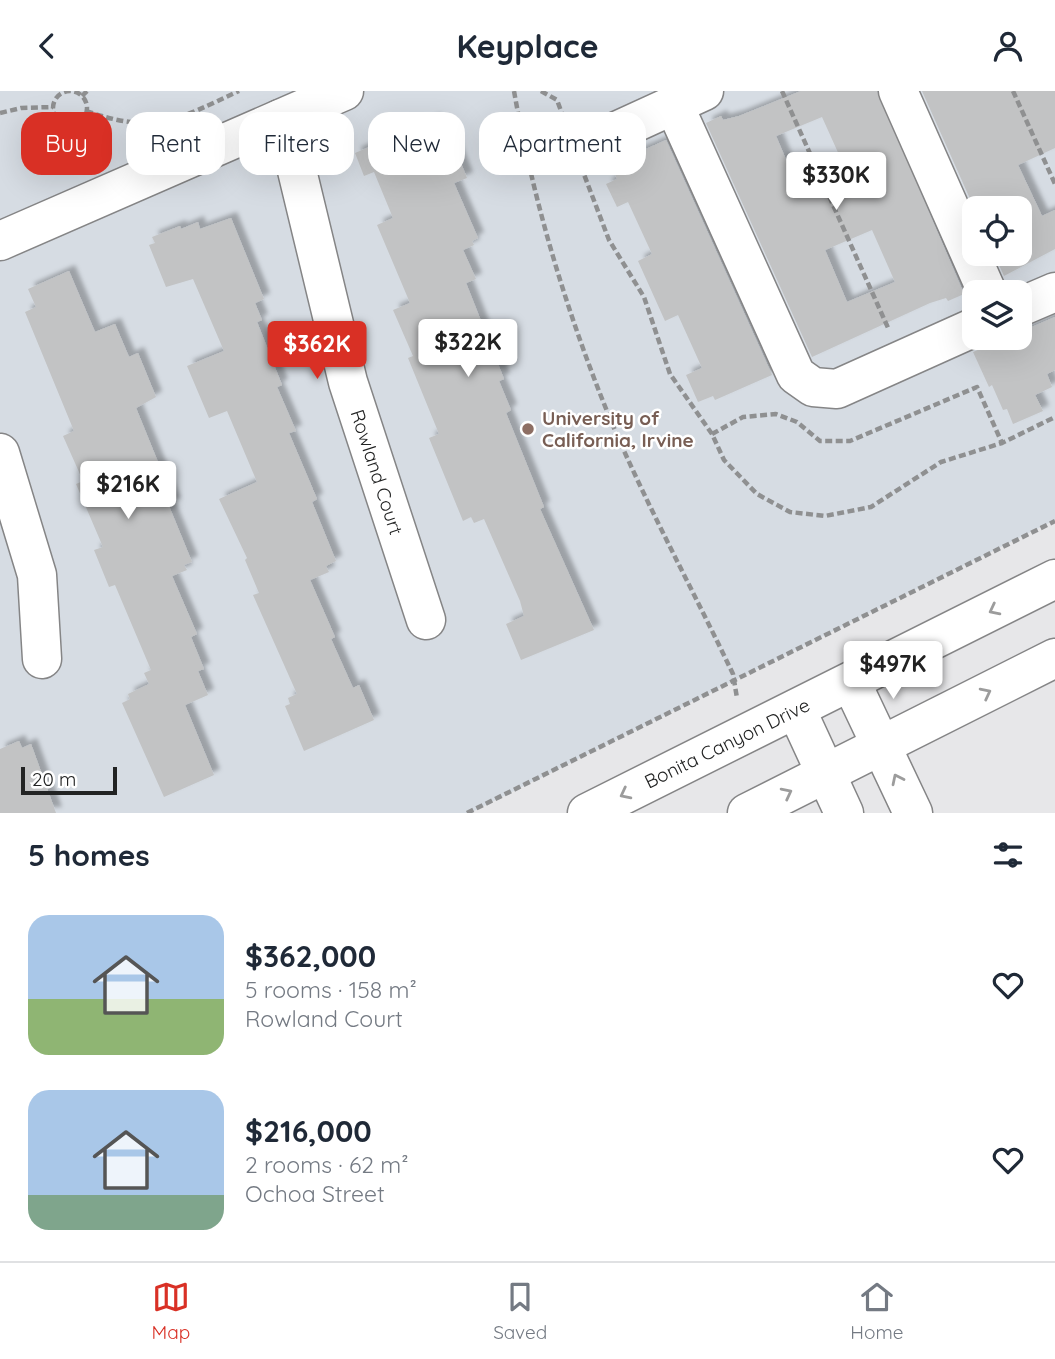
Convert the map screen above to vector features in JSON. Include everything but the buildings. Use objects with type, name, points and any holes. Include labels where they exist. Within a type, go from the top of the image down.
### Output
[{"type":"street","points":[[294,112],[344,91]]},
{"type":"street","points":[[898,91],[981,280]]},
{"type":"street","points":[[646,118],[689,98],[796,375],[813,387],[837,389],[962,333]]},
{"type":"street","points":[[0,241],[239,136]]},
{"type":"street","name":"Rowland Court","points":[[298,175],[348,382],[426,620]]},
{"type":"street","points":[[1032,302],[1055,292]]},
{"type":"street","points":[[0,453],[37,575],[42,659]]},
{"type":"street","name":"Bonita Canyon Drive","points":[[587,813],[1055,579]]},
{"type":"street","points":[[747,813],[1055,659]]},
{"type":"street","points":[[851,683],[913,813]]},
{"type":"street","points":[[796,709],[844,813]]},
{"type":"path","points":[[69,91],[82,96],[86,111],[80,121],[71,125],[56,118],[53,107],[57,97],[69,91]]},
{"type":"path","points":[[82,96],[87,91]]},
{"type":"path","points":[[86,111],[129,124],[149,125],[239,91]]},
{"type":"path","points":[[514,91],[526,161],[548,242],[580,338],[612,422],[735,681],[738,700]]},
{"type":"path","points":[[541,91],[557,100],[609,240],[643,297],[670,374],[712,434],[724,460],[757,494],[790,512],[825,516],[871,507],[941,462],[1002,443],[1055,417]]},
{"type":"path","points":[[782,91],[902,360]]},
{"type":"path","points":[[1013,91],[1055,184]]},
{"type":"path","points":[[0,113],[22,108],[53,107]]},
{"type":"path","points":[[712,434],[743,417],[776,414],[797,422],[820,441],[850,441],[977,387],[1002,443]]},
{"type":"path","points":[[467,813],[1055,521]]},
{"type":"shaded area","name":"University of California, Irvine","points":[[0,91],[1055,91],[1055,520],[470,813],[0,813]]},
{"type":"place","name":"University of California, Irvine","points":[[528,429]]}]
